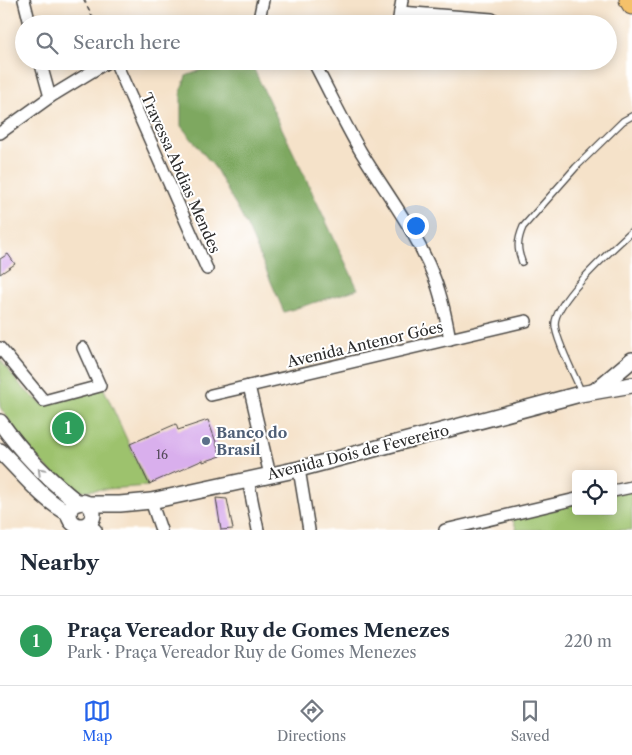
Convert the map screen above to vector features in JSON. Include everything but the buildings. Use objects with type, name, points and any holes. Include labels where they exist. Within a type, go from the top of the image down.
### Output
[{"type":"main road","points":[[629,0],[632,5]]},
{"type":"street","points":[[24,0],[28,15]]},
{"type":"street","points":[[260,15],[263,0]]},
{"type":"street","points":[[400,15],[402,0]]},
{"type":"street","points":[[42,70],[50,97]]},
{"type":"street","points":[[0,133],[50,97],[94,70]]},
{"type":"street","name":"Travessa Abdias Mendes","points":[[119,70],[207,269]]},
{"type":"street","points":[[318,70],[361,151],[422,251],[442,300],[450,339]]},
{"type":"street","name":"Avenida Antenor Góes","points":[[211,395],[526,322]]},
{"type":"street","points":[[0,348],[44,401],[100,386],[83,348]]},
{"type":"street","name":"Avenida Dois de Fevereiro","points":[[587,393],[632,360]]},
{"type":"street","name":"Avenida Dois de Fevereiro","points":[[84,519],[120,504],[151,501],[299,469],[587,393],[632,385]]},
{"type":"street","points":[[249,386],[270,475]]},
{"type":"street","points":[[0,422],[11,437],[84,519]]},
{"type":"street","points":[[0,451],[58,508],[84,519]]},
{"type":"street","points":[[299,469],[309,530]]},
{"type":"street","points":[[248,480],[258,530]]},
{"type":"street","points":[[617,490],[632,487]]},
{"type":"street","points":[[445,530],[572,500]]},
{"type":"street","points":[[151,501],[161,530]]},
{"type":"lane","points":[[522,262],[518,251],[518,239],[523,227],[576,167],[622,120],[632,116]]},
{"type":"lane","points":[[587,393],[580,389],[558,337],[555,323],[560,310],[575,288],[632,231]]},
{"type":"path","points":[[84,0],[92,15]]},
{"type":"green space","points":[[202,70],[254,70],[358,289],[284,312],[248,228],[216,169],[181,126],[181,92],[186,76]]},
{"type":"green space","points":[[0,359],[24,389],[43,404],[103,387],[148,486],[78,491],[65,486],[29,449],[0,407]]},
{"type":"green space","points":[[632,490],[632,530],[517,530],[512,518],[572,504],[572,515],[617,515],[617,493]]},
{"type":"place","name":"Praça Vereador Ruy de Gomes Menezes","points":[[68,428]]},
{"type":"place","name":"Banco do Brasil","points":[[206,441]]}]
